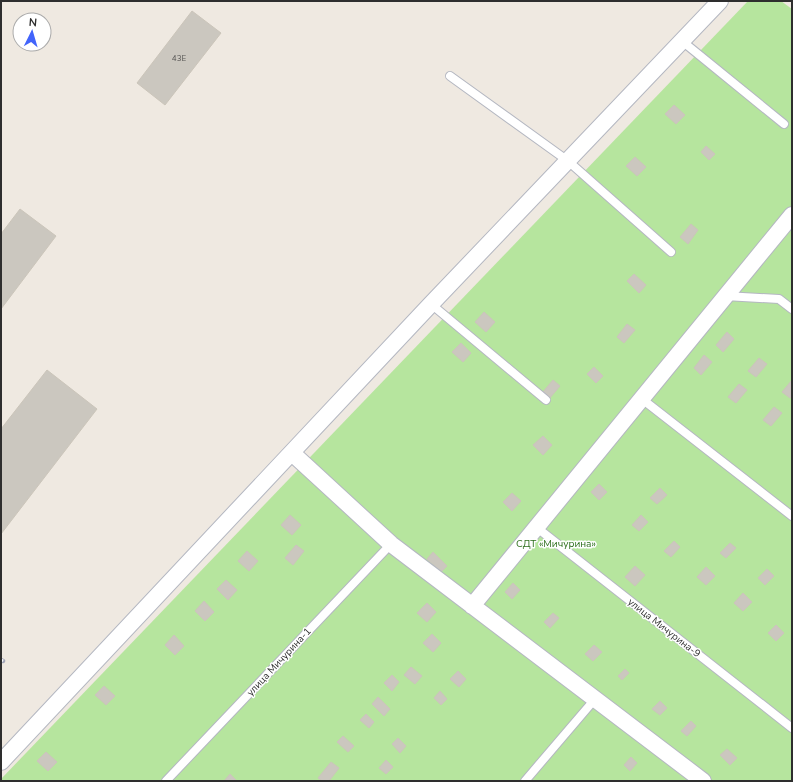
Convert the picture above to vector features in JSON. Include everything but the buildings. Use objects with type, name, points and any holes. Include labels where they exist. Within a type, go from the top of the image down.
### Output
[{"type":"street","points":[[1,762],[431,304],[720,1]]},
{"type":"street","points":[[472,606],[792,215]]},
{"type":"street","points":[[292,453],[391,544],[703,781]]},
{"type":"lane","points":[[682,41],[784,124]]},
{"type":"lane","points":[[450,76],[568,161],[671,252]]},
{"type":"lane","points":[[726,296],[779,299],[792,309]]},
{"type":"lane","points":[[431,304],[546,400]]},
{"type":"lane","points":[[642,398],[792,516]]},
{"type":"lane","name":"улица Мичурина-9","points":[[536,527],[792,728]]},
{"type":"lane","name":"улица Мичурина-1","points":[[166,781],[391,544]]},
{"type":"lane","points":[[525,781],[595,699]]},
{"type":"green space","name":"СДТ «Мичурина»","points":[[748,1],[781,1],[792,9],[792,781],[1,781],[1,779]]}]
